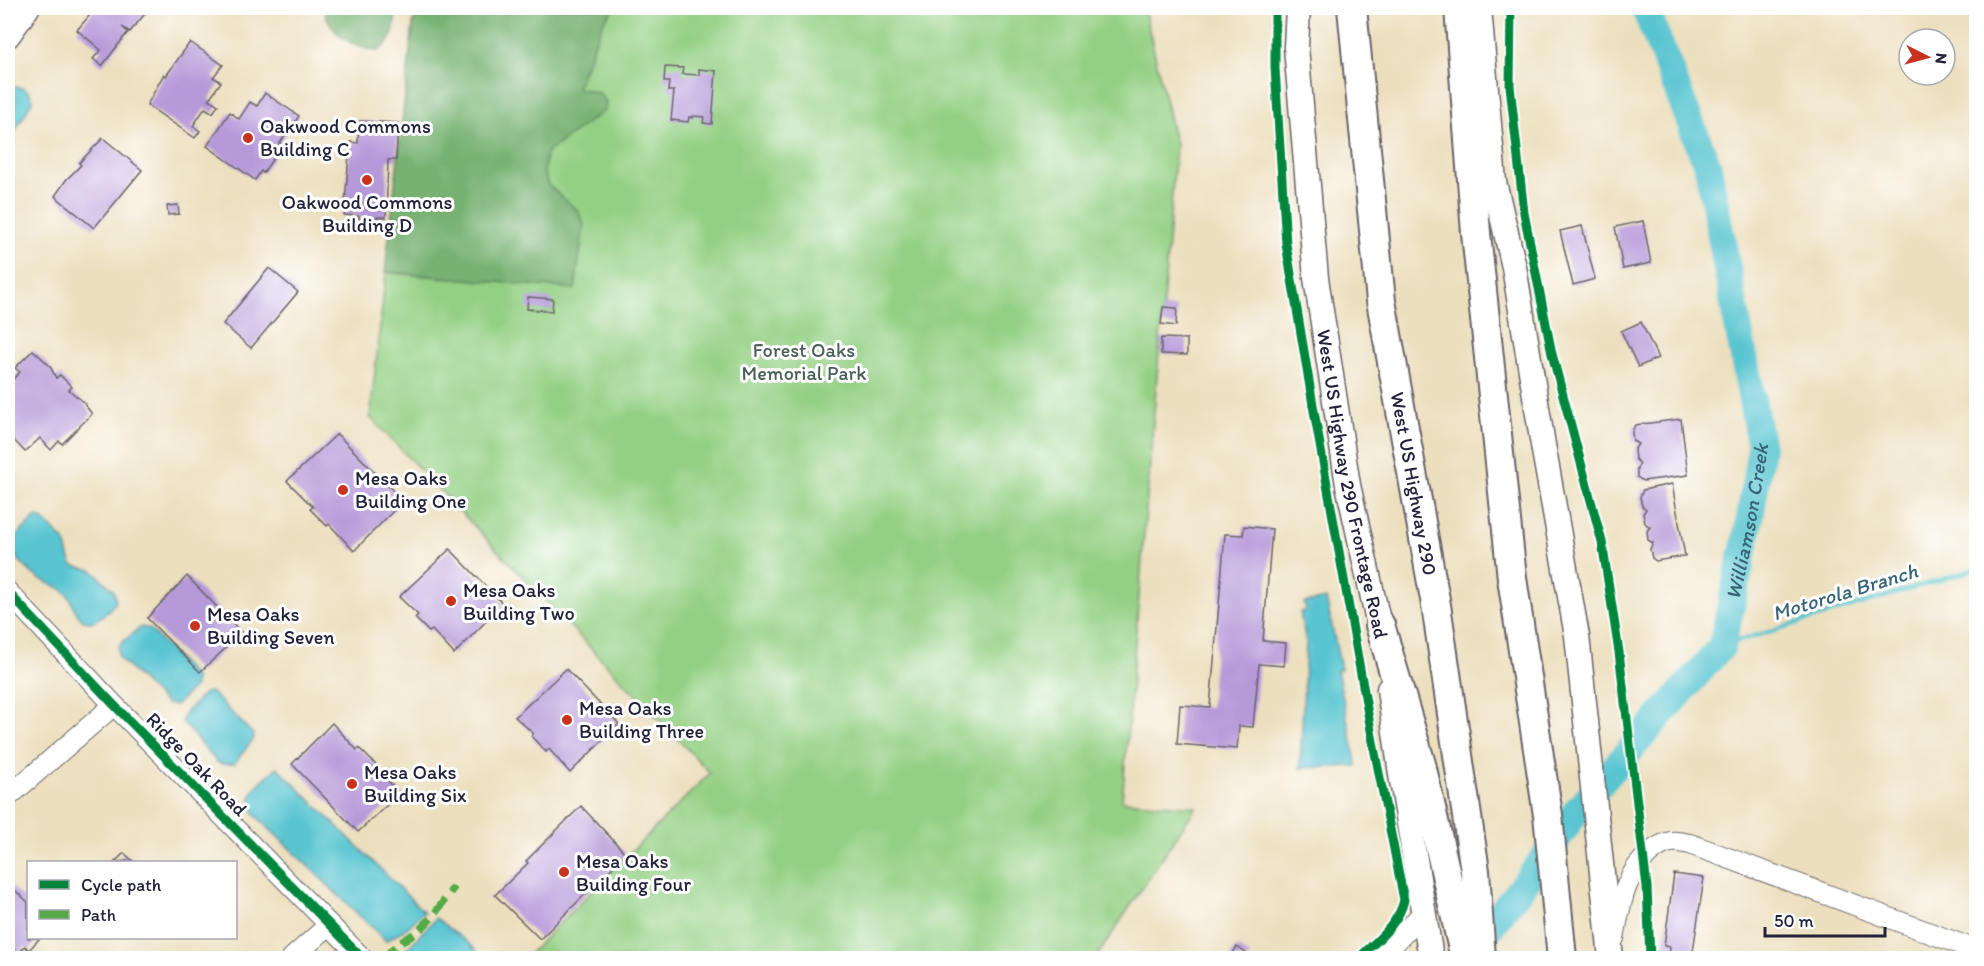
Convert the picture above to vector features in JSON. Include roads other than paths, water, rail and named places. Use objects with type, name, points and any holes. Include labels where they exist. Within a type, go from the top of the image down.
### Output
[{"type":"highway","name":"West US Highway 290","points":[[1352,8],[1381,301],[1436,605],[1475,871],[1481,958]]},
{"type":"highway","points":[[1459,8],[1476,233],[1512,578],[1548,815],[1562,958]]},
{"type":"highway","points":[[1380,625],[1421,764],[1465,958]]},
{"type":"main road","points":[[8,35],[27,8]]},
{"type":"main road","name":"West US Highway 290 Frontage Road","points":[[1298,8],[1296,47],[1316,278],[1348,485],[1380,625],[1431,958]]},
{"type":"main road","points":[[1479,8],[1494,182],[1514,267],[1577,636],[1611,958]]},
{"type":"street","name":"Ridge Oak Road","points":[[8,592],[114,705],[362,958]]},
{"type":"street","points":[[8,797],[114,705]]},
{"type":"street","points":[[1611,958],[1620,904],[1629,879],[1640,861],[1658,847],[1671,842],[1690,844],[1977,950]]},
{"type":"street","points":[[1380,958],[1423,913]]},
{"type":"street","points":[[292,958],[329,925]]},
{"type":"water","points":[[8,86],[23,88],[30,93],[33,100],[8,143]]},
{"type":"water","points":[[38,517],[45,521],[65,542],[74,566],[92,570],[114,591],[116,602],[97,620],[90,622],[81,618],[67,594],[34,575],[8,548],[8,544]]},
{"type":"water","points":[[1326,599],[1341,669],[1337,670],[1357,766],[1300,768],[1306,642],[1300,612],[1306,610],[1304,603]]},
{"type":"water","points":[[141,627],[150,629],[195,677],[195,686],[176,705],[166,704],[120,659],[119,645]]},
{"type":"water","points":[[208,692],[212,693],[253,734],[254,738],[234,764],[217,762],[182,722],[184,714]]},
{"type":"water","points":[[277,767],[424,912],[407,928],[386,941],[256,816],[252,808],[252,794],[259,783]]},
{"type":"water","points":[[436,918],[472,946],[482,958],[408,958],[403,953]]},
{"type":"waterway","name":"Williamson Creek","points":[[1469,954],[1545,857],[1577,810],[1722,646],[1748,530],[1761,448],[1708,167],[1645,8]]},
{"type":"waterway","name":"Motorola Branch","points":[[1722,646],[1976,569]]},
{"type":"place","name":"Oakwood Commons Building C","points":[[248,138]]},
{"type":"place","name":"Oakwood Commons Building D","points":[[367,180]]},
{"type":"place","name":"Mesa Oaks Building One","points":[[343,490]]},
{"type":"place","name":"Mesa Oaks Building Two","points":[[451,601]]},
{"type":"place","name":"Mesa Oaks Building Seven","points":[[195,626]]},
{"type":"place","name":"Mesa Oaks Building Three","points":[[567,720]]},
{"type":"place","name":"Mesa Oaks Building Six","points":[[352,784]]},
{"type":"place","name":"Mesa Oaks Building Four","points":[[564,872]]},
{"type":"park label","name":"Forest Oaks Memorial Park","points":[[804,362]]}]
